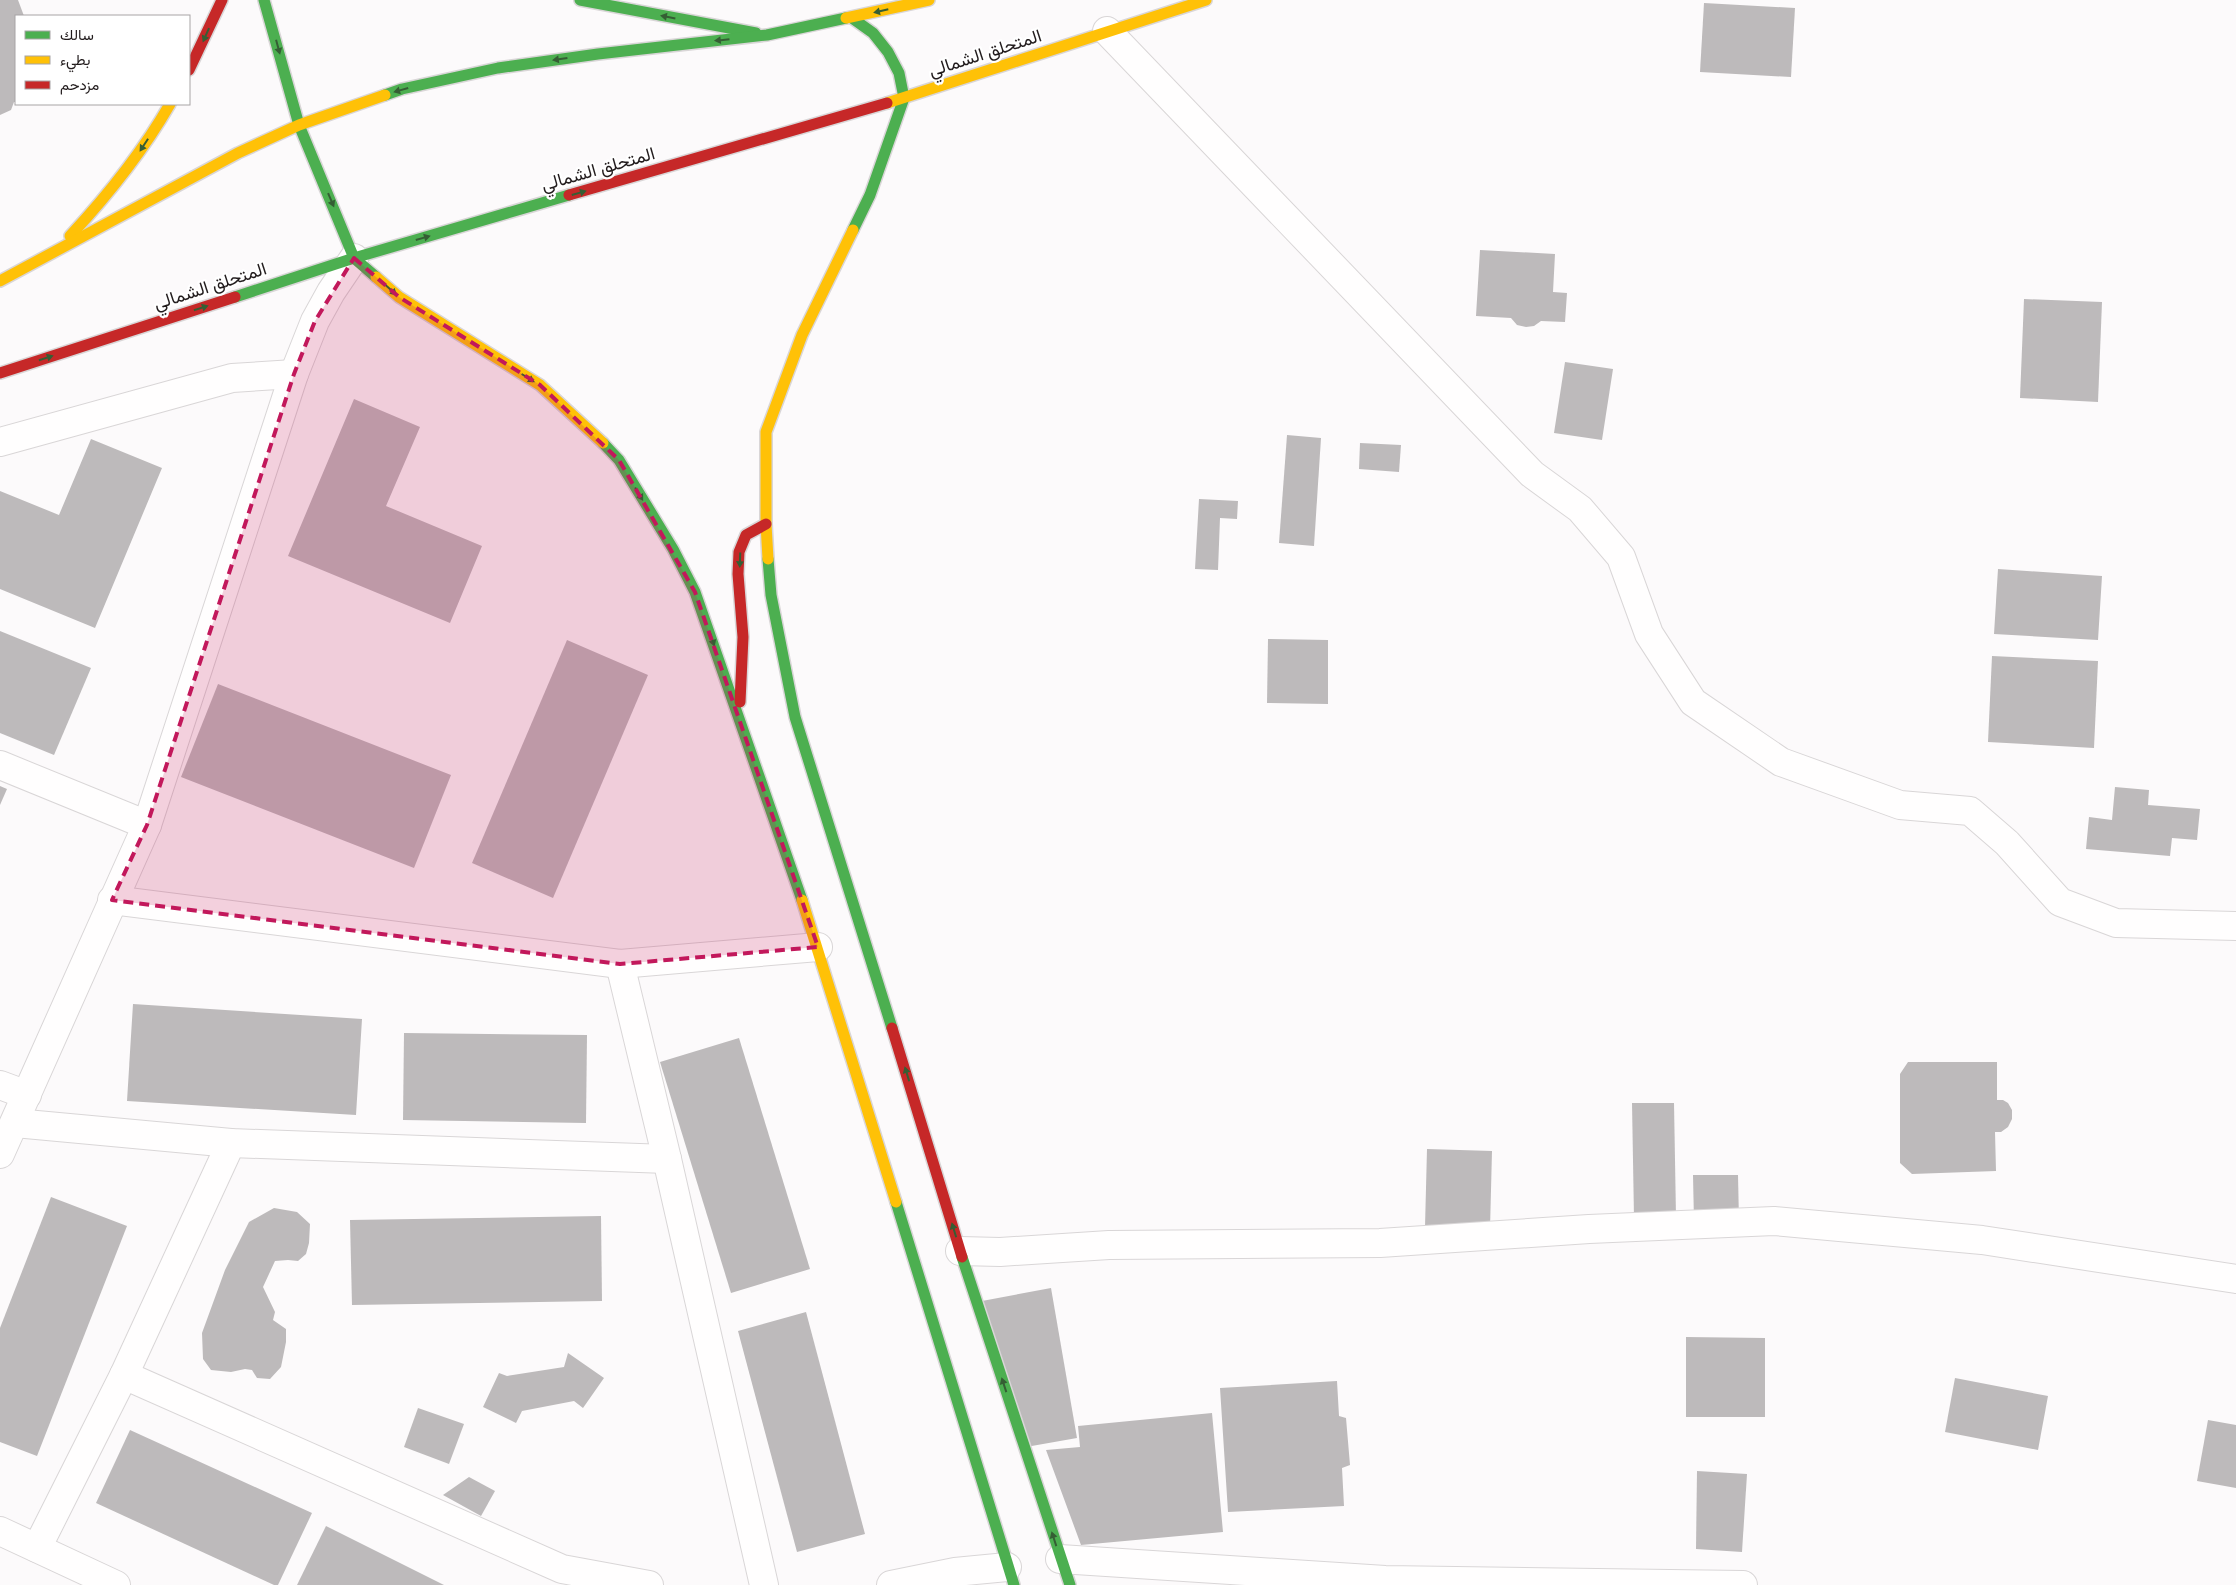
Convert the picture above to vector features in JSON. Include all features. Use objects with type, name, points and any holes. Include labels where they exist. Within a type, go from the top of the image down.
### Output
[{"type":"main road","points":[[190,68],[222,0]]},
{"type":"main road","points":[[264,0],[299,125],[354,258],[399,297],[540,386],[581,421],[619,460],[673,549],[696,592],[818,947],[1011,1576]]},
{"type":"main road","points":[[580,0],[768,36]]},
{"type":"main road","points":[[0,281],[238,153],[299,125],[402,89],[498,68],[598,54],[768,36],[929,0]]},
{"type":"main road","name":"المتحلق الشمالي","points":[[0,374],[354,258],[904,98],[1206,0]]},
{"type":"main road","points":[[852,18],[879,38],[889,52],[902,82],[904,98],[870,194],[802,335],[766,432],[766,524],[771,595],[795,717],[856,908],[960,1251],[1070,1585]]},
{"type":"main road","points":[[53,254],[96,209],[134,159],[169,105]]},
{"type":"main road","points":[[740,719],[744,629],[740,598],[740,554],[742,542],[748,532],[766,524]]},
{"type":"street","points":[[1107,31],[1532,474],[1580,509],[1621,557],[1649,634],[1693,702],[1782,762],[1900,805],[1970,811],[2007,843],[2060,902],[2116,923],[2236,926]]},
{"type":"street","points":[[0,1154],[147,825],[294,374],[315,321],[331,292],[354,258]]},
{"type":"street","points":[[0,442],[232,378],[294,374]]},
{"type":"street","points":[[0,765],[147,825]]},
{"type":"street","points":[[112,900],[620,964],[818,947]]},
{"type":"street","points":[[620,964],[668,1159],[764,1585]]},
{"type":"street","points":[[0,1085],[27,1095]]},
{"type":"street","points":[[15,1123],[231,1143],[668,1159]]},
{"type":"street","points":[[37,1548],[124,1375],[231,1143]]},
{"type":"street","points":[[960,1251],[1000,1252],[1110,1245],[1380,1243],[1590,1229],[1774,1221],[1982,1240],[2236,1279]]},
{"type":"street","points":[[124,1375],[562,1569],[649,1585]]},
{"type":"street","points":[[0,1531],[116,1585]]},
{"type":"street","points":[[1060,1559],[1385,1580],[1730,1584]]},
{"type":"street","points":[[891,1585],[955,1572],[1011,1576]]},
{"type":"highlighted area","points":[[354,258],[399,297],[540,385],[619,460],[695,592],[818,947],[620,964],[112,900],[147,825],[294,374],[315,321]]},
{"type":"building","points":[[0,0],[18,0],[24,15],[15,15],[15,102],[11,110],[0,115]]},
{"type":"building","points":[[1704,3],[1795,8],[1791,77],[1700,72]]},
{"type":"building","points":[[1480,250],[1555,254],[1553,292],[1567,293],[1565,322],[1541,321],[1534,326],[1526,327],[1517,325],[1511,318],[1476,316]]},
{"type":"building","points":[[2024,299],[2102,302],[2098,402],[2020,398]]},
{"type":"building","points":[[1565,362],[1613,369],[1602,440],[1554,433]]},
{"type":"building","points":[[354,399],[420,427],[386,506],[482,546],[450,623],[288,556]]},
{"type":"building","points":[[1287,435],[1321,438],[1314,546],[1279,543]]},
{"type":"building","points":[[91,439],[162,468],[95,628],[0,589],[0,491],[59,515]]},
{"type":"building","points":[[1360,443],[1401,445],[1399,472],[1359,469]]},
{"type":"building","points":[[1199,499],[1238,501],[1237,519],[1220,518],[1218,570],[1195,569]]},
{"type":"building","points":[[1998,569],[2102,576],[2098,640],[1994,634]]},
{"type":"building","points":[[0,631],[91,668],[54,755],[0,733]]},
{"type":"building","points":[[1268,639],[1328,640],[1328,704],[1267,703]]},
{"type":"building","points":[[567,640],[648,675],[553,898],[472,863]]},
{"type":"building","points":[[1992,656],[2098,661],[2094,748],[1988,742]]},
{"type":"building","points":[[218,684],[451,775],[414,868],[181,777]]},
{"type":"building","points":[[0,786],[7,789],[0,805]]},
{"type":"building","points":[[2115,787],[2149,790],[2148,805],[2200,809],[2197,840],[2172,838],[2170,856],[2086,849],[2089,817],[2112,820]]},
{"type":"building","points":[[133,1004],[362,1019],[356,1115],[127,1101]]},
{"type":"building","points":[[404,1033],[587,1035],[586,1123],[403,1120]]},
{"type":"building","points":[[739,1038],[810,1269],[731,1293],[660,1062]]},
{"type":"building","points":[[1908,1062],[1997,1062],[1997,1100],[2003,1100],[2008,1103],[2012,1110],[2012,1119],[2008,1127],[2001,1132],[1995,1132],[1996,1171],[1912,1174],[1900,1163],[1900,1074]]},
{"type":"building","points":[[1632,1103],[1674,1103],[1676,1217],[1634,1218]]},
{"type":"building","points":[[1427,1149],[1492,1151],[1490,1229],[1425,1227]]},
{"type":"building","points":[[1693,1175],[1738,1175],[1739,1221],[1694,1222]]},
{"type":"building","points":[[51,1197],[127,1226],[37,1456],[0,1442],[0,1328]]},
{"type":"building","points":[[274,1208],[297,1212],[310,1224],[309,1243],[306,1254],[298,1261],[275,1261],[263,1287],[275,1312],[273,1320],[286,1329],[286,1342],[281,1367],[270,1379],[257,1378],[252,1370],[245,1369],[231,1372],[211,1370],[203,1359],[202,1333],[225,1270],[249,1222]]},
{"type":"building","points":[[601,1216],[602,1301],[352,1305],[350,1220]]},
{"type":"building","points":[[1051,1288],[1077,1438],[1026,1447],[982,1301]]},
{"type":"building","points":[[806,1312],[865,1534],[797,1552],[738,1331]]},
{"type":"building","points":[[1686,1337],[1765,1338],[1765,1417],[1686,1417]]},
{"type":"building","points":[[568,1353],[604,1378],[583,1408],[574,1401],[522,1411],[516,1423],[483,1407],[499,1373],[507,1376],[564,1367]]},
{"type":"building","points":[[1955,1378],[2048,1396],[2038,1450],[1945,1432]]},
{"type":"building","points":[[1337,1381],[1339,1416],[1346,1418],[1350,1465],[1342,1468],[1344,1506],[1228,1512],[1220,1388]]},
{"type":"building","points":[[418,1408],[464,1424],[449,1464],[404,1447]]},
{"type":"building","points":[[1212,1413],[1223,1532],[1081,1545],[1046,1450],[1080,1447],[1078,1426]]},
{"type":"building","points":[[2208,1420],[2236,1425],[2236,1488],[2197,1481]]},
{"type":"building","points":[[130,1430],[312,1513],[278,1585],[274,1585],[96,1503]]},
{"type":"building","points":[[1697,1471],[1747,1474],[1742,1552],[1696,1549]]},
{"type":"building","points":[[469,1477],[495,1491],[481,1516],[443,1495]]},
{"type":"building","points":[[326,1526],[444,1585],[297,1585]]},
{"type":"traffic: fast","points":[[264,0],[299,125],[354,258],[376,277]]},
{"type":"traffic: fast","points":[[580,0],[756,33]]},
{"type":"traffic: fast","points":[[385,95],[402,89],[498,68],[598,54],[767,35],[846,18]]},
{"type":"traffic: fast","points":[[852,18],[873,33],[888,52],[899,73],[904,98],[870,195],[853,230]]},
{"type":"traffic: fast","points":[[235,297],[354,258],[569,195]]},
{"type":"traffic: fast","points":[[603,443],[619,460],[673,549],[695,592],[802,900]]},
{"type":"traffic: fast","points":[[768,559],[771,595],[795,717],[892,1028]]},
{"type":"traffic: fast","points":[[896,1202],[1014,1585]]},
{"type":"traffic: fast","points":[[962,1257],[1070,1585]]},
{"type":"traffic: slow","points":[[846,18],[929,0]]},
{"type":"traffic: slow","points":[[887,103],[1206,0]]},
{"type":"traffic: slow","points":[[0,281],[238,153],[299,125],[385,95]]},
{"type":"traffic: slow","points":[[70,236],[124,173],[148,140],[169,105]]},
{"type":"traffic: slow","points":[[768,559],[766,432],[802,335],[853,230]]},
{"type":"traffic: slow","points":[[376,277],[399,297],[540,385],[603,443]]},
{"type":"traffic: slow","points":[[802,900],[896,1202]]},
{"type":"traffic: jam","points":[[190,68],[222,0]]},
{"type":"traffic: jam","points":[[569,195],[887,103]]},
{"type":"traffic: jam","points":[[0,373],[235,297]]},
{"type":"traffic: jam","points":[[740,702],[743,637],[738,574],[739,552],[746,535],[766,524]]},
{"type":"traffic: jam","points":[[892,1028],[962,1257]]}]
